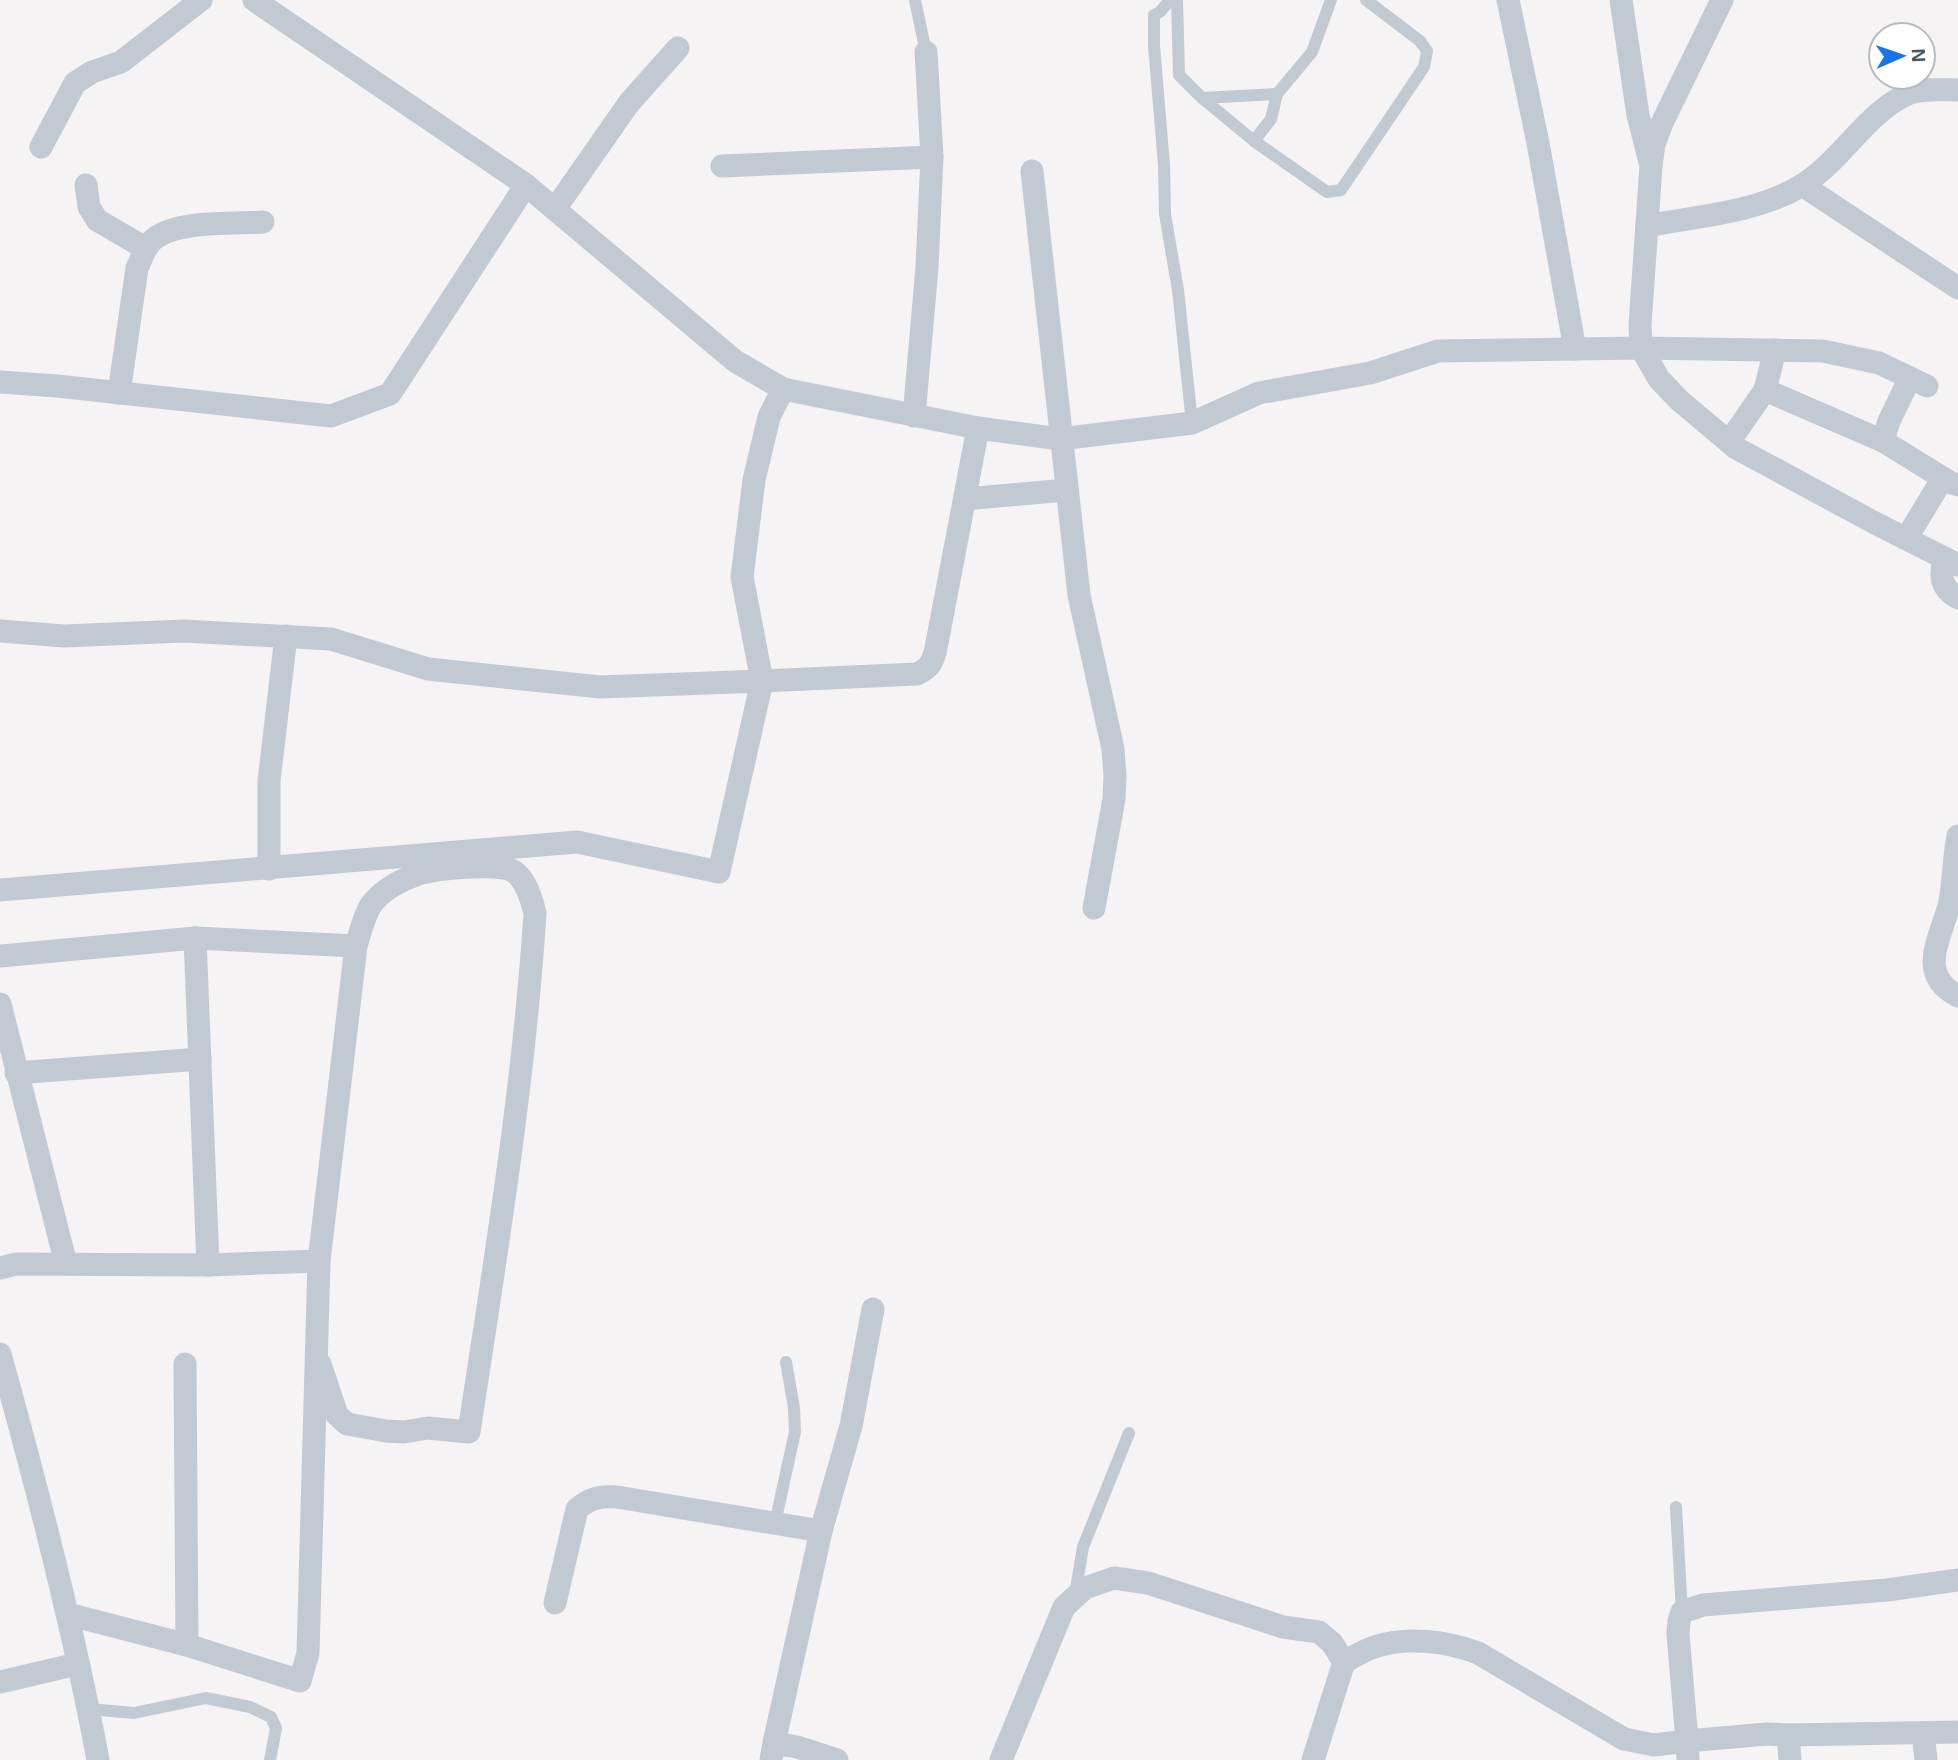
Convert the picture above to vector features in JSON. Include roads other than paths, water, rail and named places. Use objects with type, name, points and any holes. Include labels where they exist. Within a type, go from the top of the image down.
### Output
[{"type":"street","points":[[41,147],[75,83],[92,72],[121,62],[201,0]]},
{"type":"street","points":[[254,0],[526,185],[735,361],[783,388],[978,428],[1060,439],[1192,423],[1259,393],[1370,373],[1438,351],[1641,348],[1775,350],[1833,353],[1878,363],[1918,382],[1889,421],[1883,441]]},
{"type":"street","points":[[1508,0],[1538,143],[1575,349]]},
{"type":"street","points":[[1621,0],[1638,115],[1651,166]]},
{"type":"street","points":[[1722,0],[1654,144],[1640,325],[1641,348],[1659,379],[1679,400],[1729,442],[1951,561],[1940,576],[1943,585],[1958,598]]},
{"type":"street","points":[[555,209],[629,103],[678,48]]},
{"type":"street","points":[[914,416],[927,267],[932,156],[926,52]]},
{"type":"street","points":[[1647,226],[1764,204],[1802,185],[1836,159],[1882,108],[1912,92],[1958,90]]},
{"type":"street","points":[[722,166],[932,156]]},
{"type":"street","points":[[1032,171],[1079,595],[1113,749],[1114,799],[1094,908]]},
{"type":"street","points":[[86,185],[89,207],[97,220],[145,248]]},
{"type":"street","points":[[0,382],[331,415],[390,394],[526,185]]},
{"type":"street","points":[[1802,185],[1958,288]]},
{"type":"street","points":[[119,393],[138,268],[145,248],[153,239],[170,231],[195,226],[263,222]]},
{"type":"street","points":[[1729,442],[1766,390],[1775,350]]},
{"type":"street","points":[[1,886],[269,869],[577,842],[719,872],[762,681],[742,578],[754,480],[769,417],[783,388]]},
{"type":"street","points":[[1766,390],[1883,441],[1951,481],[1906,539]]},
{"type":"street","points":[[0,631],[64,636],[184,631],[331,639],[428,669],[600,687],[917,674],[933,662],[978,428]]},
{"type":"street","points":[[965,499],[1066,490]]},
{"type":"street","points":[[269,869],[269,780],[286,636]]},
{"type":"street","points":[[1958,836],[1954,852],[1951,896],[1938,934],[1935,958],[1936,975],[1940,983],[1958,996]]},
{"type":"street","points":[[67,1614],[187,1645],[300,1681],[308,1653],[315,1347],[319,1261],[356,946],[371,905],[390,887],[416,874],[503,867],[515,872],[531,898],[535,913],[526,1036],[469,1432],[428,1428],[404,1432],[386,1431],[342,1421],[337,1415],[315,1347]]},
{"type":"street","points":[[195,938],[208,1265]]},
{"type":"street","points":[[0,956],[195,938],[356,946]]},
{"type":"street","points":[[0,1004],[66,1265]]},
{"type":"street","points":[[16,1073],[200,1059]]},
{"type":"street","points":[[0,1268],[16,1264],[208,1265],[319,1261]]},
{"type":"street","points":[[838,1760],[772,1752],[821,1531],[851,1426],[873,1309]]},
{"type":"street","points":[[0,1354],[67,1614],[98,1760]]},
{"type":"street","points":[[185,1364],[187,1645]]},
{"type":"street","points":[[555,1604],[577,1509],[592,1499],[617,1497],[821,1531]]},
{"type":"street","points":[[1000,1760],[1065,1607],[1086,1588],[1114,1578],[1148,1583],[1283,1627],[1320,1632],[1332,1643],[1343,1662],[1313,1760]]},
{"type":"street","points":[[1688,1751],[1678,1634],[1682,1612],[1703,1605],[1886,1590],[1958,1580]]},
{"type":"street","points":[[1343,1662],[1374,1647],[1399,1643],[1454,1644],[1478,1653],[1624,1739],[1688,1751],[1767,1734],[1958,1732]]},
{"type":"street","points":[[0,1682],[77,1664]]},
{"type":"street","points":[[1923,1733],[1926,1760]]},
{"type":"street","points":[[1788,1735],[1790,1760]]},
{"type":"lane","points":[[915,0],[926,52]]},
{"type":"lane","points":[[1170,0],[1154,15],[1154,46],[1164,165],[1165,214],[1178,290],[1192,423]]},
{"type":"lane","points":[[1177,0],[1180,75],[1202,98],[1254,141],[1327,192],[1341,190],[1424,67],[1427,51],[1420,41],[1366,0]]},
{"type":"lane","points":[[1254,141],[1271,119],[1277,94],[1312,52],[1331,0]]},
{"type":"lane","points":[[1202,98],[1277,94]]},
{"type":"lane","points":[[775,1523],[795,1432],[786,1362]]},
{"type":"lane","points":[[1075,1598],[1083,1547],[1129,1433]]},
{"type":"lane","points":[[1676,1507],[1682,1612]]},
{"type":"lane","points":[[89,1709],[134,1713],[206,1698],[250,1707],[271,1717],[275,1728],[270,1760]]}]
